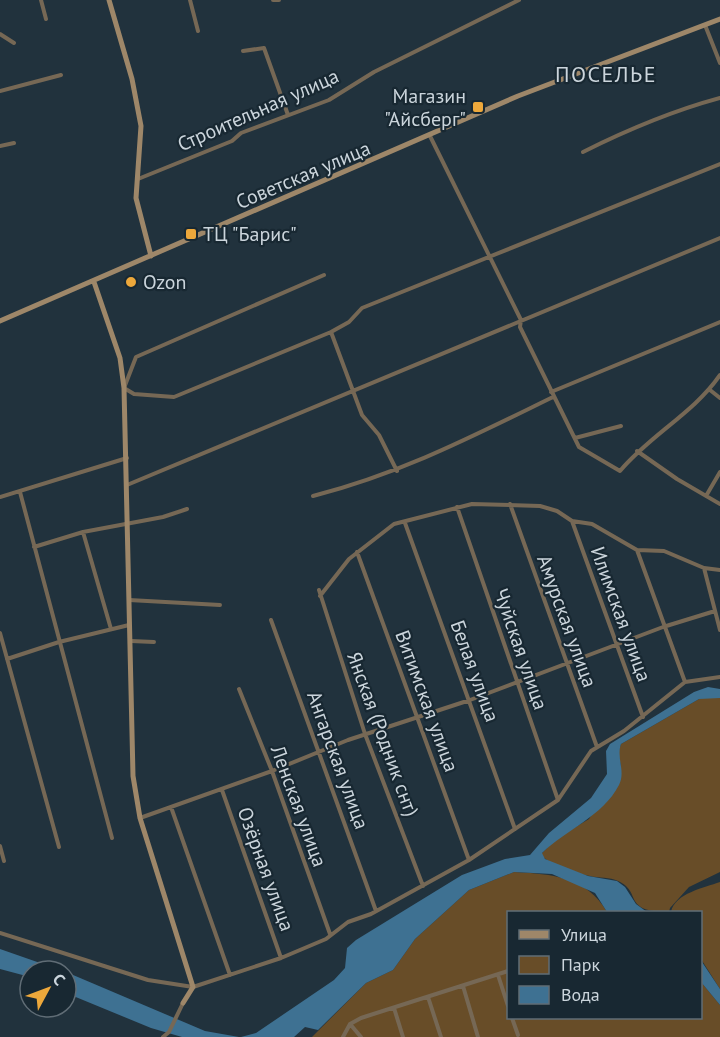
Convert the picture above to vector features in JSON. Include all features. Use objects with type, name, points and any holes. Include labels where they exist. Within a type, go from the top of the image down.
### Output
[{"type":"main road","points":[[109,0],[132,79],[141,126],[141,162],[136,198],[151,256]]},
{"type":"main road","name":"Советская улица","points":[[0,321],[518,96],[720,19]]},
{"type":"main road","points":[[94,282],[120,358],[124,388],[133,776],[140,818],[194,987],[183,1003]]},
{"type":"street","points":[[41,0],[46,19]]},
{"type":"street","points":[[190,0],[198,31]]},
{"type":"street","points":[[273,0],[279,0]]},
{"type":"street","name":"Строительная улица","points":[[137,179],[329,100],[374,72],[519,0]]},
{"type":"street","points":[[705,25],[720,63]]},
{"type":"street","points":[[0,34],[14,43]]},
{"type":"street","points":[[243,51],[264,48],[288,115]]},
{"type":"street","points":[[0,91],[61,75]]},
{"type":"street","points":[[582,153],[621,133],[686,107],[720,98]]},
{"type":"street","points":[[430,136],[491,257],[521,320],[520,327],[550,392],[579,447],[620,471],[637,451],[710,390],[720,375]]},
{"type":"street","points":[[0,146],[14,143]]},
{"type":"street","points":[[324,275],[135,357],[124,388],[134,394],[174,397],[331,332],[349,322],[362,308],[720,164]]},
{"type":"street","points":[[127,485],[720,238]]},
{"type":"street","points":[[550,392],[720,322]]},
{"type":"street","points":[[331,332],[362,415],[379,435],[397,471]]},
{"type":"street","points":[[710,390],[720,398]]},
{"type":"street","points":[[313,496],[397,471],[441,453],[553,397]]},
{"type":"street","points":[[575,438],[621,426]]},
{"type":"street","points":[[637,451],[720,504]]},
{"type":"street","points":[[0,497],[127,458]]},
{"type":"street","points":[[706,496],[720,472]]},
{"type":"street","points":[[20,492],[112,838]]},
{"type":"street","points":[[320,596],[357,552],[394,524],[472,504],[510,504],[557,511],[572,520],[592,524],[637,550],[664,551],[704,568],[720,570]]},
{"type":"street","name":"Амурская улица","points":[[510,504],[597,747]]},
{"type":"street","name":"Чуйская улица","points":[[457,507],[558,800]]},
{"type":"street","points":[[34,547],[83,532],[164,517],[187,509]]},
{"type":"street","name":"Илимская улица","points":[[572,520],[643,717]]},
{"type":"street","name":"Белая улица","points":[[405,523],[515,830]]},
{"type":"street","points":[[83,532],[111,629]]},
{"type":"street","points":[[637,550],[663,627],[685,682]]},
{"type":"street","name":"Витимская улица","points":[[357,552],[469,860]]},
{"type":"street","points":[[704,568],[720,630]]},
{"type":"street","name":"Янская (Родник снт)","points":[[319,590],[365,734],[423,887]]},
{"type":"street","points":[[129,600],[220,605]]},
{"type":"street","points":[[140,818],[222,790],[246,778],[272,771],[365,734],[417,719],[663,627],[715,611]]},
{"type":"street","name":"Ангарская улица","points":[[272,620],[376,911]]},
{"type":"street","points":[[7,659],[59,642],[130,625]]},
{"type":"street","points":[[0,633],[59,847]]},
{"type":"street","points":[[130,641],[154,642]]},
{"type":"street","points":[[0,933],[148,980],[194,987],[281,958],[326,939],[348,922],[376,911],[423,887],[469,860],[558,800],[576,776],[585,757],[643,717],[685,682],[720,677]]},
{"type":"street","name":"Ленская улица","points":[[238,689],[272,771],[330,934]]},
{"type":"street","name":"Озёрная улица","points":[[222,790],[281,958]]},
{"type":"street","points":[[171,807],[230,975]]},
{"type":"street","points":[[0,846],[4,861]]},
{"type":"street","points":[[343,1037],[350,1024],[507,971]]},
{"type":"street","points":[[498,975],[507,1003]]},
{"type":"street","points":[[463,986],[478,1037]]},
{"type":"street","points":[[428,997],[441,1037]]},
{"type":"street","points":[[163,1037],[169,1032],[183,1003]]},
{"type":"street","points":[[394,1008],[403,1037]]},
{"type":"street","points":[[513,1019],[518,1035]]},
{"type":"street","points":[[350,1024],[361,1037]]},
{"type":"green space","points":[[708,696],[720,698],[720,872],[689,887],[669,911],[654,911],[638,905],[630,890],[618,881],[571,871],[542,856],[542,853],[557,838],[589,819],[621,766],[618,753],[621,744]]},
{"type":"green space","points":[[514,872],[542,874],[579,884],[599,900],[606,911],[507,911],[507,1019],[702,1019],[702,983],[720,1005],[720,1037],[312,1037],[366,983],[393,970],[415,939],[469,890]]},
{"type":"green space","points":[[720,882],[720,989],[702,961],[702,911],[672,911],[678,900],[699,889]]},
{"type":"water","points":[[708,687],[720,689],[720,698],[699,699],[621,744],[621,780],[612,796],[594,814],[542,853],[545,859],[588,876],[617,881],[625,887],[636,904],[646,911],[606,911],[595,893],[552,874],[514,872],[469,890],[415,939],[393,970],[366,983],[318,1030],[305,1027],[294,1037],[241,1037],[256,1033],[334,980],[345,968],[347,948],[356,940],[462,875],[505,859],[530,855],[549,833],[591,798],[607,774],[606,751],[610,744],[694,692]]},
{"type":"water","points":[[0,949],[29,959],[18,959],[18,974],[0,969]]},
{"type":"water","points":[[702,962],[720,989],[720,1005],[702,983]]},
{"type":"water","points":[[78,977],[205,1031],[239,1037],[182,1037],[151,1028],[78,998]]},
{"type":"place","name":"Магазин \"Айсберг\"","points":[[478,107]]},
{"type":"place","name":"ТЦ \"Барис\"","points":[[191,234]]},
{"type":"place","name":"Ozon","points":[[131,282]]},
{"type":"district","name":"ПОСЕЛЬЕ","points":[[606,74]]}]
